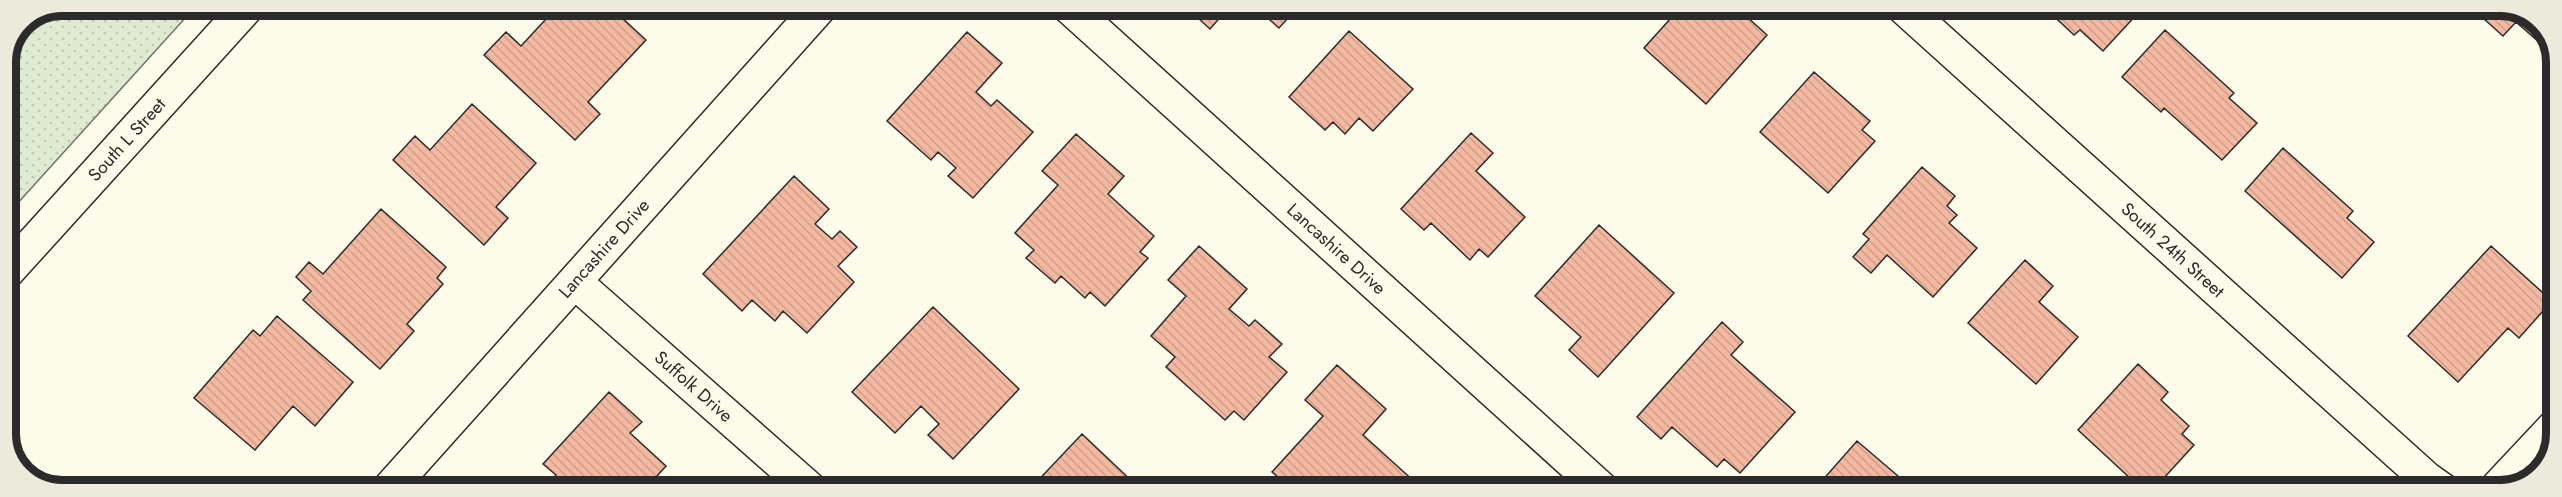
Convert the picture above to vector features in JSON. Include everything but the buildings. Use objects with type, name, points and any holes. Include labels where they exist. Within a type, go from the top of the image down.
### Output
[{"type":"street","name":"South L Street","points":[[17,261],[238,17]]},
{"type":"street","name":"Lancashire Drive","points":[[397,480],[811,17]]},
{"type":"street","name":"Lancashire Drive","points":[[1080,17],[1592,480]]},
{"type":"street","name":"South 24th Street","points":[[1913,17],[2430,480]]},
{"type":"street","name":"Suffolk Drive","points":[[575,282],[800,480]]},
{"type":"street","points":[[2504,480],[2546,436]]},
{"type":"green space","points":[[54,17],[186,17],[17,204],[17,54],[24,37],[30,30],[37,24]]}]
